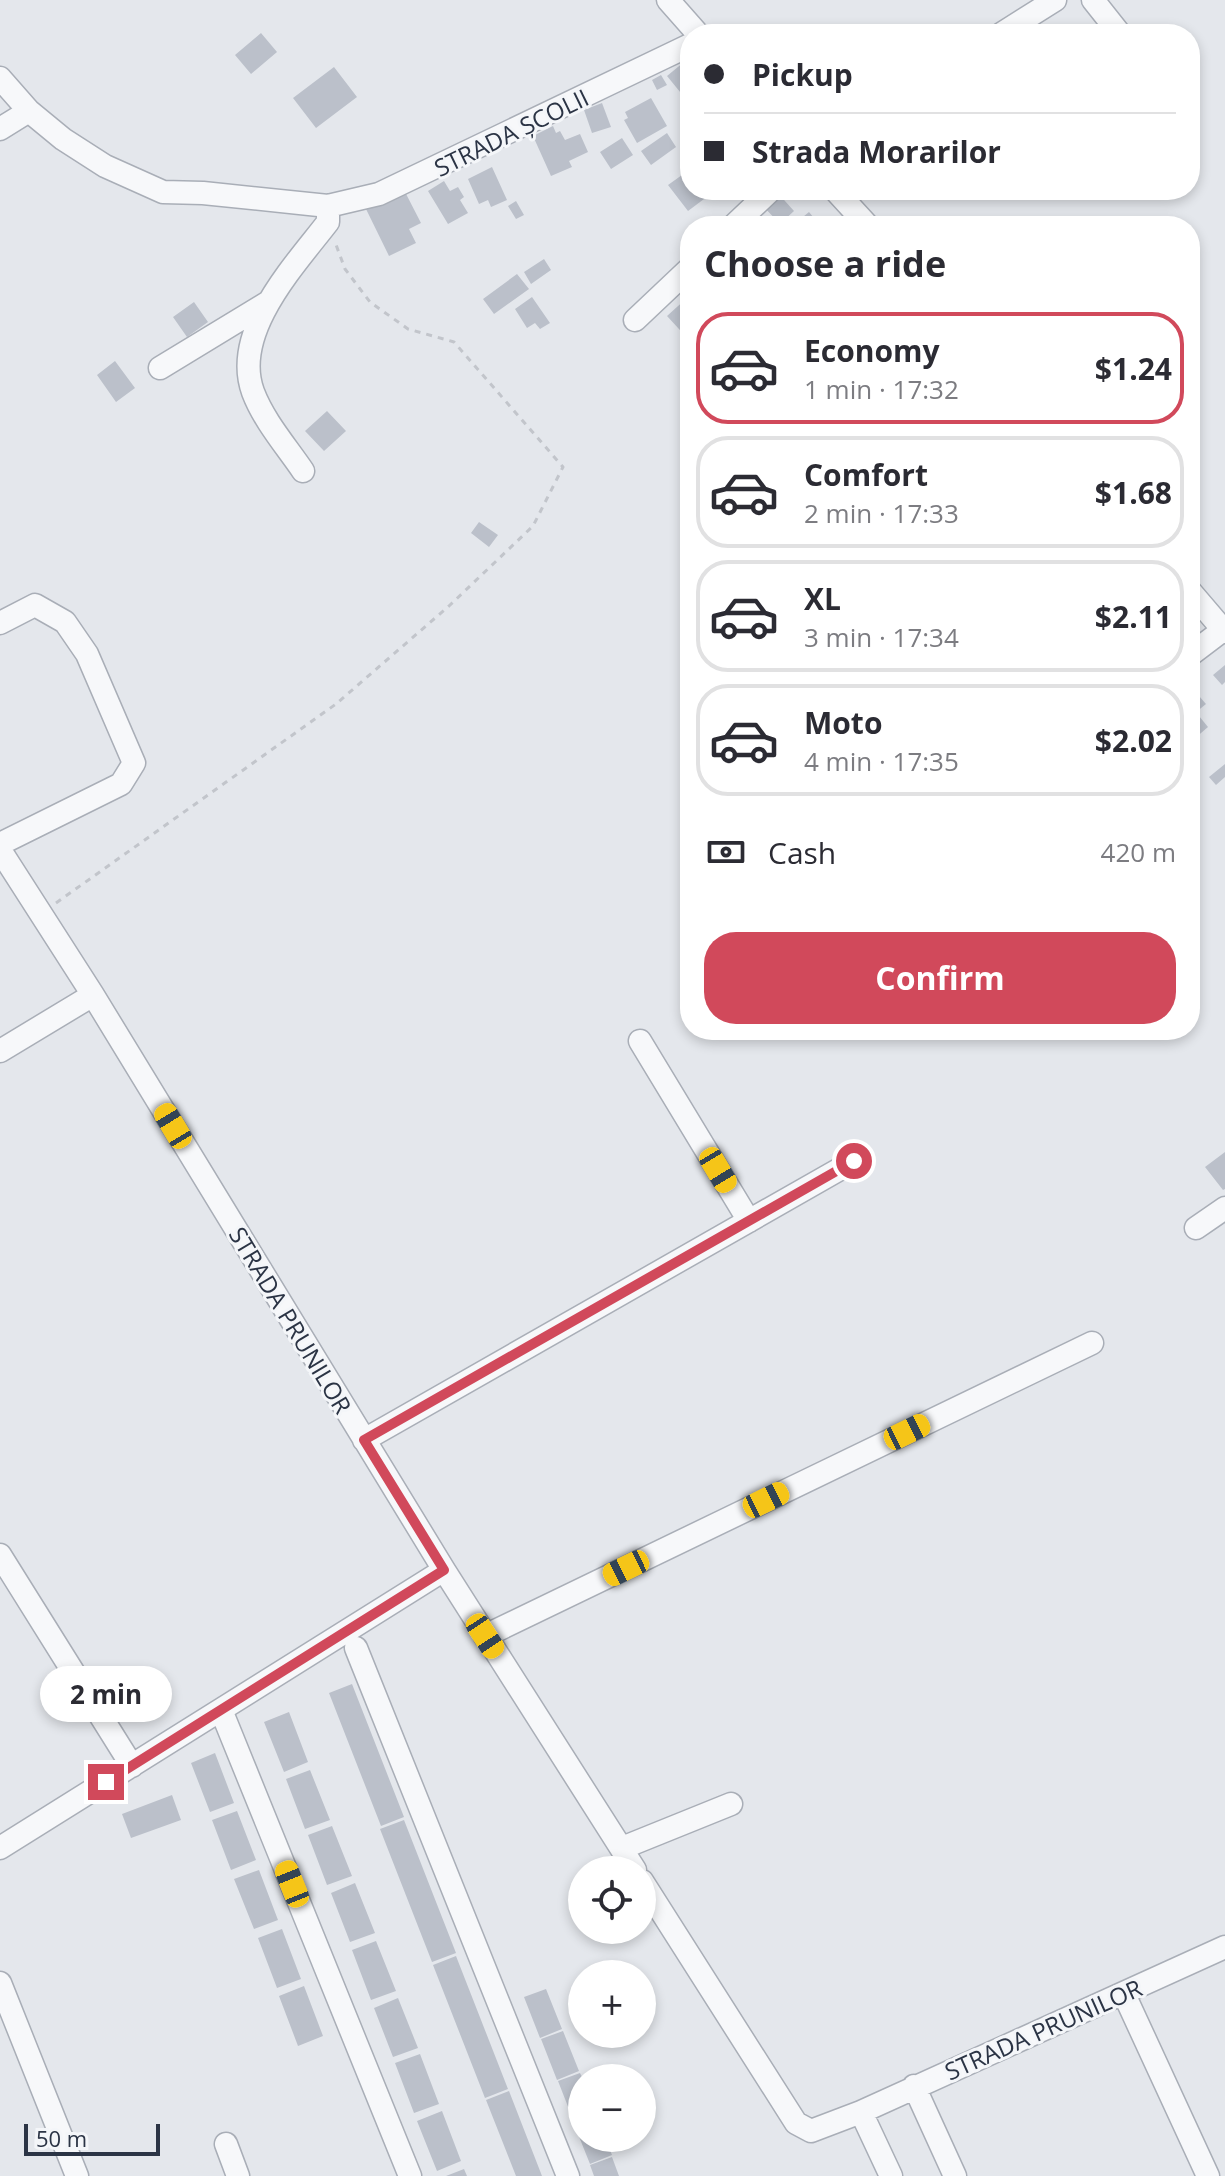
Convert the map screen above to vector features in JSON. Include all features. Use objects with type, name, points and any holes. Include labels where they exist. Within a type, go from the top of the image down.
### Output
[{"type":"street","points":[[668,0],[689,24]]},
{"type":"street","points":[[1017,24],[1055,0]]},
{"type":"street","points":[[1093,0],[1112,24]]},
{"type":"street","name":"STRADA ȘCOLII","points":[[0,78],[29,111],[63,139],[105,166],[163,192],[203,193],[328,214],[379,194],[680,50]]},
{"type":"street","points":[[0,129],[29,111]]},
{"type":"street","points":[[744,216],[760,200]]},
{"type":"street","points":[[844,200],[859,216]]},
{"type":"street","points":[[303,471],[275,432],[253,391],[249,368],[252,344],[267,303],[328,214]]},
{"type":"street","points":[[635,320],[680,277]]},
{"type":"street","points":[[160,368],[267,303]]},
{"type":"street","points":[[1200,603],[1224,631],[1200,648]]},
{"type":"street","points":[[0,623],[35,605],[65,622],[87,654],[134,763],[121,784],[0,847]]},
{"type":"street","name":"STRADA PRUNILOR","points":[[0,847],[444,1570],[627,1856]]},
{"type":"street","points":[[1,1049],[93,995]]},
{"type":"street","points":[[640,1041],[749,1221]]},
{"type":"street","points":[[364,1440],[854,1161]]},
{"type":"street","points":[[1196,1228],[1225,1208]]},
{"type":"street","points":[[485,1636],[1092,1343]]},
{"type":"street","points":[[0,1555],[132,1766]]},
{"type":"street","points":[[0,1848],[444,1570]]},
{"type":"street","points":[[356,1648],[568,2176]]},
{"type":"street","points":[[221,1710],[410,2176]]},
{"type":"street","points":[[622,1848],[731,1804]]},
{"type":"street","name":"STRADA PRUNILOR","points":[[656,1903],[796,2123],[811,2131],[861,2112],[1225,1947]]},
{"type":"street","points":[[0,1983],[77,2176]]},
{"type":"street","points":[[1124,1994],[1208,2176]]},
{"type":"street","points":[[914,2086],[955,2176]]},
{"type":"street","points":[[861,2112],[891,2176]]},
{"type":"street","points":[[226,2144],[238,2176]]},
{"type":"path","points":[[40,914],[336,704],[449,606],[533,526],[563,467],[454,342],[408,329],[370,302],[345,269],[328,214]]},
{"type":"building","points":[[261,33],[277,52],[251,74],[235,55]]},
{"type":"building","points":[[680,65],[680,92],[667,76]]},
{"type":"building","points":[[334,67],[357,97],[316,128],[293,98]]},
{"type":"building","points":[[661,75],[667,85],[657,90],[652,80]]},
{"type":"building","points":[[651,98],[667,126],[637,143],[624,120],[628,118],[625,112]]},
{"type":"building","points":[[602,103],[611,127],[592,133],[584,110]]},
{"type":"building","points":[[553,126],[565,140],[580,134],[588,152],[569,161],[572,167],[551,176],[533,136]]},
{"type":"building","points":[[667,133],[676,147],[651,165],[641,151]]},
{"type":"building","points":[[622,138],[633,155],[611,169],[600,152]]},
{"type":"building","points":[[492,167],[507,200],[491,207],[488,200],[479,204],[468,179]]},
{"type":"building","points":[[680,176],[680,200],[703,200],[688,211],[668,185]]},
{"type":"building","points":[[444,181],[450,191],[458,187],[464,197],[460,200],[468,213],[448,224],[428,191]]},
{"type":"building","points":[[404,190],[421,223],[409,229],[416,243],[389,256],[366,209]]},
{"type":"building","points":[[767,200],[784,200],[794,211],[789,216],[772,216],[762,205]]},
{"type":"building","points":[[516,201],[524,215],[516,219],[508,206]]},
{"type":"building","points":[[544,259],[551,270],[531,284],[524,272]]},
{"type":"building","points":[[517,274],[529,289],[494,314],[483,299]]},
{"type":"building","points":[[532,297],[550,323],[540,329],[535,323],[527,328],[515,309]]},
{"type":"building","points":[[194,302],[208,322],[187,337],[173,317]]},
{"type":"building","points":[[680,304],[680,330],[667,316]]},
{"type":"building","points":[[115,361],[135,388],[116,402],[97,375]]},
{"type":"building","points":[[327,411],[346,431],[324,451],[305,431]]},
{"type":"building","points":[[479,522],[498,535],[489,547],[471,533]]},
{"type":"building","points":[[1225,665],[1225,682],[1222,685],[1213,675]]},
{"type":"building","points":[[1200,717],[1208,727],[1200,734]]},
{"type":"building","points":[[1225,764],[1225,777],[1216,785],[1209,777]]},
{"type":"building","points":[[1225,1152],[1225,1189],[1223,1190],[1205,1167]]},
{"type":"building","points":[[352,1684],[404,1817],[381,1826],[329,1693]]},
{"type":"building","points":[[289,1712],[308,1762],[284,1772],[264,1722]]},
{"type":"building","points":[[215,1753],[234,1803],[210,1812],[191,1763]]},
{"type":"building","points":[[310,1770],[330,1820],[305,1829],[286,1779]]},
{"type":"building","points":[[172,1795],[181,1820],[131,1838],[122,1814]]},
{"type":"building","points":[[237,1811],[256,1860],[231,1870],[212,1820]]},
{"type":"building","points":[[404,1820],[456,1953],[432,1962],[380,1829]]},
{"type":"building","points":[[332,1826],[352,1876],[327,1885],[308,1835]]},
{"type":"building","points":[[259,1870],[278,1920],[254,1929],[234,1879]]},
{"type":"building","points":[[355,1883],[375,1933],[350,1942],[331,1893]]},
{"type":"building","points":[[282,1929],[301,1979],[277,1988],[258,1938]]},
{"type":"building","points":[[376,1941],[396,1991],[371,2000],[352,1950]]},
{"type":"building","points":[[456,1956],[508,2089],[485,2098],[433,1965]]},
{"type":"building","points":[[304,1986],[323,2036],[298,2046],[279,1996]]},
{"type":"building","points":[[546,1989],[562,2029],[540,2038],[524,1997]]},
{"type":"building","points":[[398,1998],[418,2048],[393,2057],[374,2008]]},
{"type":"building","points":[[563,2031],[576,2064],[568,2064],[568,2076],[557,2080],[541,2039]]},
{"type":"building","points":[[420,2054],[439,2104],[414,2113],[395,2063]]},
{"type":"building","points":[[568,2077],[568,2107],[558,2081]]},
{"type":"building","points":[[509,2091],[542,2176],[516,2176],[486,2100]]},
{"type":"building","points":[[442,2111],[461,2161],[437,2171],[417,2121]]},
{"type":"building","points":[[585,2152],[611,2152],[612,2155],[590,2164]]},
{"type":"building","points":[[612,2157],[619,2176],[594,2176],[590,2165]]},
{"type":"building","points":[[464,2169],[467,2176],[446,2176]]},
{"type":"route","points":[[106,1782],[444,1570],[364,1440],[854,1161]]}]
